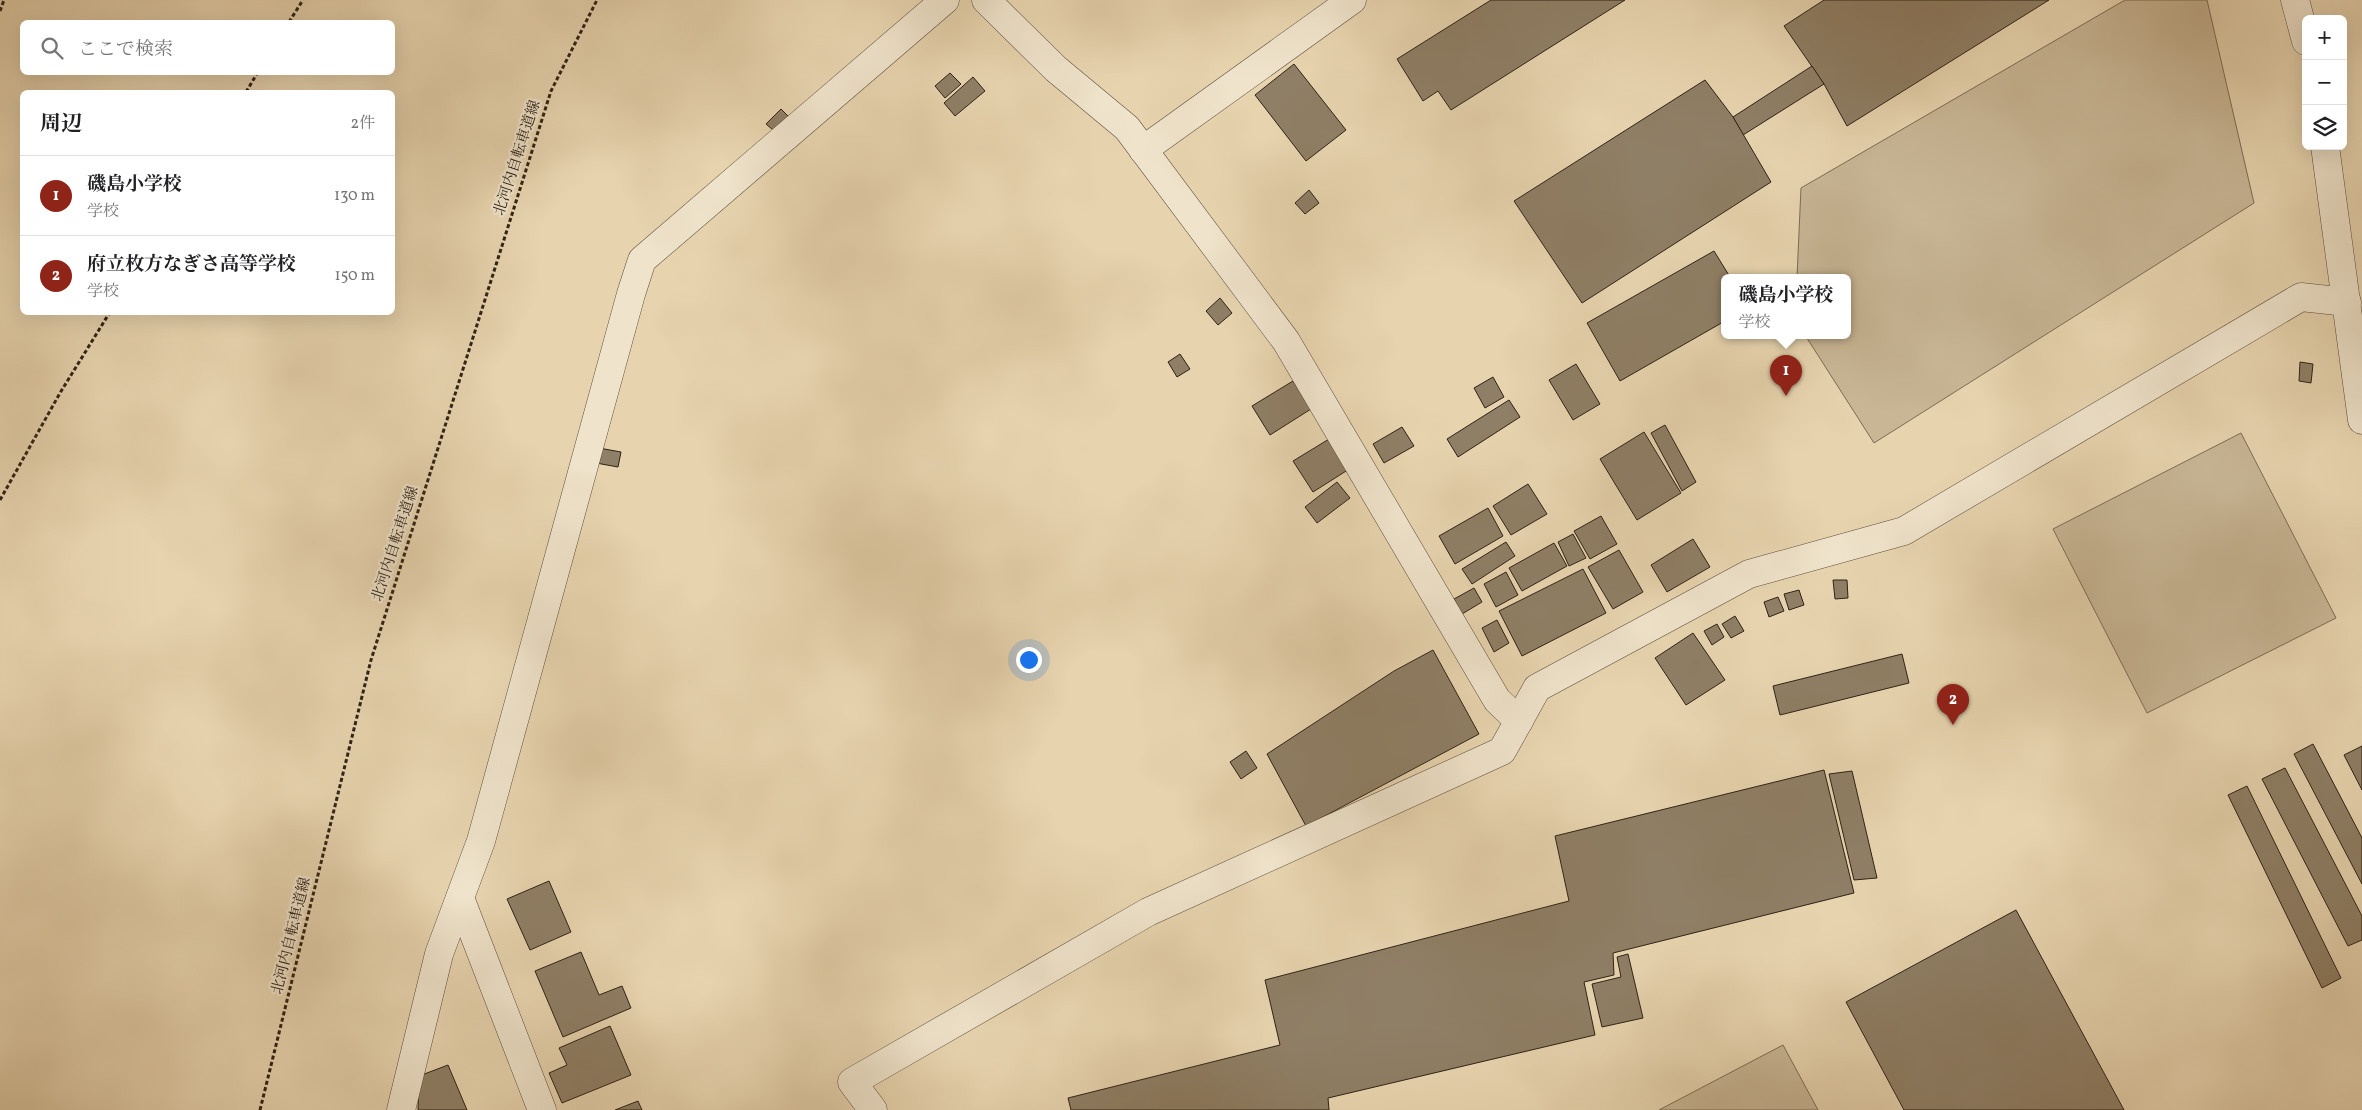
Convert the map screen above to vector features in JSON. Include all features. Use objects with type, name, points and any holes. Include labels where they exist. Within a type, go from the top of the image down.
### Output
[{"type":"street","points":[[401,1110],[439,954],[481,841],[631,294],[642,260],[945,0]]},
{"type":"street","points":[[986,0],[1056,70],[1127,128],[1286,341],[1497,700],[1519,721]]},
{"type":"street","points":[[1143,150],[1352,0]]},
{"type":"street","points":[[2295,0],[2302,27]]},
{"type":"street","points":[[2326,150],[2362,420]]},
{"type":"street","points":[[873,1110],[852,1082],[1148,912],[1502,751],[1537,688],[1749,574],[1904,531],[2301,297],[2347,302]]},
{"type":"street","points":[[460,898],[542,1110]]},
{"type":"path","points":[[0,11],[4,0]]},
{"type":"path","points":[[290,20],[303,0]]},
{"type":"path","name":"北河内自転車道線","points":[[260,1110],[371,660],[551,90],[597,0]]},
{"type":"path","points":[[247,90],[256,75]]},
{"type":"path","points":[[0,500],[60,394],[108,315]]},
{"type":"shaded area","points":[[2125,0],[2207,0],[2254,203],[1874,443],[1808,339],[1851,339],[1851,274],[1797,274],[1801,188]]},
{"type":"shaded area","points":[[2241,433],[2336,618],[2147,713],[2053,529]]},
{"type":"shaded area","points":[[1783,1045],[1818,1110],[1659,1110]]},
{"type":"building","points":[[1491,0],[1625,0],[1451,110],[1438,91],[1423,101],[1397,59]]},
{"type":"building","points":[[1824,0],[2049,0],[1847,126],[1824,84],[1784,26]]},
{"type":"building","points":[[1294,64],[1346,130],[1306,161],[1255,95]]},
{"type":"building","points":[[1812,66],[1824,84],[1743,135],[1733,117]]},
{"type":"building","points":[[950,73],[961,84],[945,98],[935,86]]},
{"type":"building","points":[[973,77],[985,91],[955,116],[944,103]]},
{"type":"building","points":[[1705,80],[1733,117],[1771,182],[1582,303],[1514,201]]},
{"type":"building","points":[[781,109],[794,122],[780,136],[766,124]]},
{"type":"building","points":[[1309,190],[1319,203],[1305,214],[1295,203]]},
{"type":"building","points":[[1714,251],[1728,274],[1721,274],[1721,323],[1620,381],[1587,323]]},
{"type":"building","points":[[1220,298],[1232,313],[1218,325],[1206,311]]},
{"type":"building","points":[[1180,354],[1190,369],[1177,377],[1168,362]]},
{"type":"building","points":[[2300,362],[2313,364],[2311,383],[2299,381]]},
{"type":"building","points":[[1576,364],[1600,404],[1573,420],[1549,380]]},
{"type":"building","points":[[1493,377],[1504,397],[1485,408],[1474,388]]},
{"type":"building","points":[[1293,381],[1311,409],[1270,435],[1252,406]]},
{"type":"building","points":[[1509,400],[1520,417],[1458,457],[1447,439]]},
{"type":"building","points":[[1665,425],[1696,482],[1682,491],[1651,433]]},
{"type":"building","points":[[1402,427],[1414,446],[1384,463],[1373,444]]},
{"type":"building","points":[[1644,432],[1681,493],[1637,520],[1600,459]]},
{"type":"building","points":[[1334,436],[1354,466],[1313,492],[1293,461]]},
{"type":"building","points":[[599,448],[621,452],[618,467],[596,463]]},
{"type":"building","points":[[1337,482],[1350,498],[1317,523],[1305,507]]},
{"type":"building","points":[[1528,484],[1547,514],[1511,535],[1493,506]]},
{"type":"building","points":[[1488,508],[1503,536],[1455,564],[1439,536]]},
{"type":"building","points":[[1601,516],[1617,544],[1590,559],[1574,531]]},
{"type":"building","points":[[1573,534],[1586,558],[1569,566],[1558,542]]},
{"type":"building","points":[[1693,539],[1710,567],[1667,592],[1651,565]]},
{"type":"building","points":[[1506,542],[1515,556],[1472,584],[1462,569]]},
{"type":"building","points":[[1554,543],[1567,566],[1522,591],[1509,568]]},
{"type":"building","points":[[1619,550],[1643,592],[1613,609],[1588,567]]},
{"type":"building","points":[[1583,569],[1606,613],[1522,656],[1499,611]]},
{"type":"building","points":[[1506,572],[1518,595],[1496,607],[1484,584]]},
{"type":"building","points":[[1833,580],[1847,580],[1848,598],[1835,599]]},
{"type":"building","points":[[1474,588],[1482,602],[1462,614],[1454,599]]},
{"type":"building","points":[[1799,590],[1804,605],[1789,610],[1784,594]]},
{"type":"building","points":[[1778,597],[1784,611],[1769,617],[1764,602]]},
{"type":"building","points":[[1735,616],[1744,631],[1731,638],[1722,624]]},
{"type":"building","points":[[1497,620],[1509,643],[1494,652],[1482,628]]},
{"type":"building","points":[[1717,624],[1724,637],[1712,645],[1704,631]]},
{"type":"building","points":[[1693,633],[1725,680],[1686,705],[1655,658]]},
{"type":"building","points":[[1433,650],[1479,734],[1306,826],[1267,754],[1394,671]]},
{"type":"building","points":[[1902,654],[1909,683],[1780,715],[1773,686]]},
{"type":"building","points":[[2313,744],[2362,838],[2362,884],[2294,754]]},
{"type":"building","points":[[2362,746],[2362,790],[2344,755]]},
{"type":"building","points":[[1246,751],[1257,768],[1241,779],[1230,762]]},
{"type":"building","points":[[2285,768],[2362,916],[2362,940],[2348,946],[2262,779]]},
{"type":"building","points":[[1824,770],[1854,893],[1613,953],[1614,975],[1584,982],[1595,1035],[1328,1098],[1329,1110],[1071,1110],[1068,1098],[1280,1045],[1265,980],[1569,901],[1555,836]]},
{"type":"building","points":[[1852,771],[1877,878],[1854,880],[1829,774]]},
{"type":"building","points":[[2247,786],[2341,978],[2322,988],[2228,795]]},
{"type":"building","points":[[549,881],[571,932],[530,950],[507,899]]},
{"type":"building","points":[[2016,910],[2124,1110],[1904,1110],[1846,1002]]},
{"type":"building","points":[[581,952],[599,995],[622,986],[631,1008],[563,1037],[535,971]]},
{"type":"building","points":[[1628,954],[1643,1018],[1602,1027],[1592,984],[1621,977],[1617,957]]},
{"type":"building","points":[[610,1026],[631,1075],[562,1103],[549,1073],[567,1065],[559,1048]]},
{"type":"building","points":[[448,1065],[467,1110],[418,1110],[419,1076]]},
{"type":"building","points":[[638,1101],[642,1110],[615,1110]]},
{"type":"place","name":"磯島小学校","points":[[1786,396]]},
{"type":"place","name":"府立枚方なぎさ高等学校","points":[[1953,725]]}]
